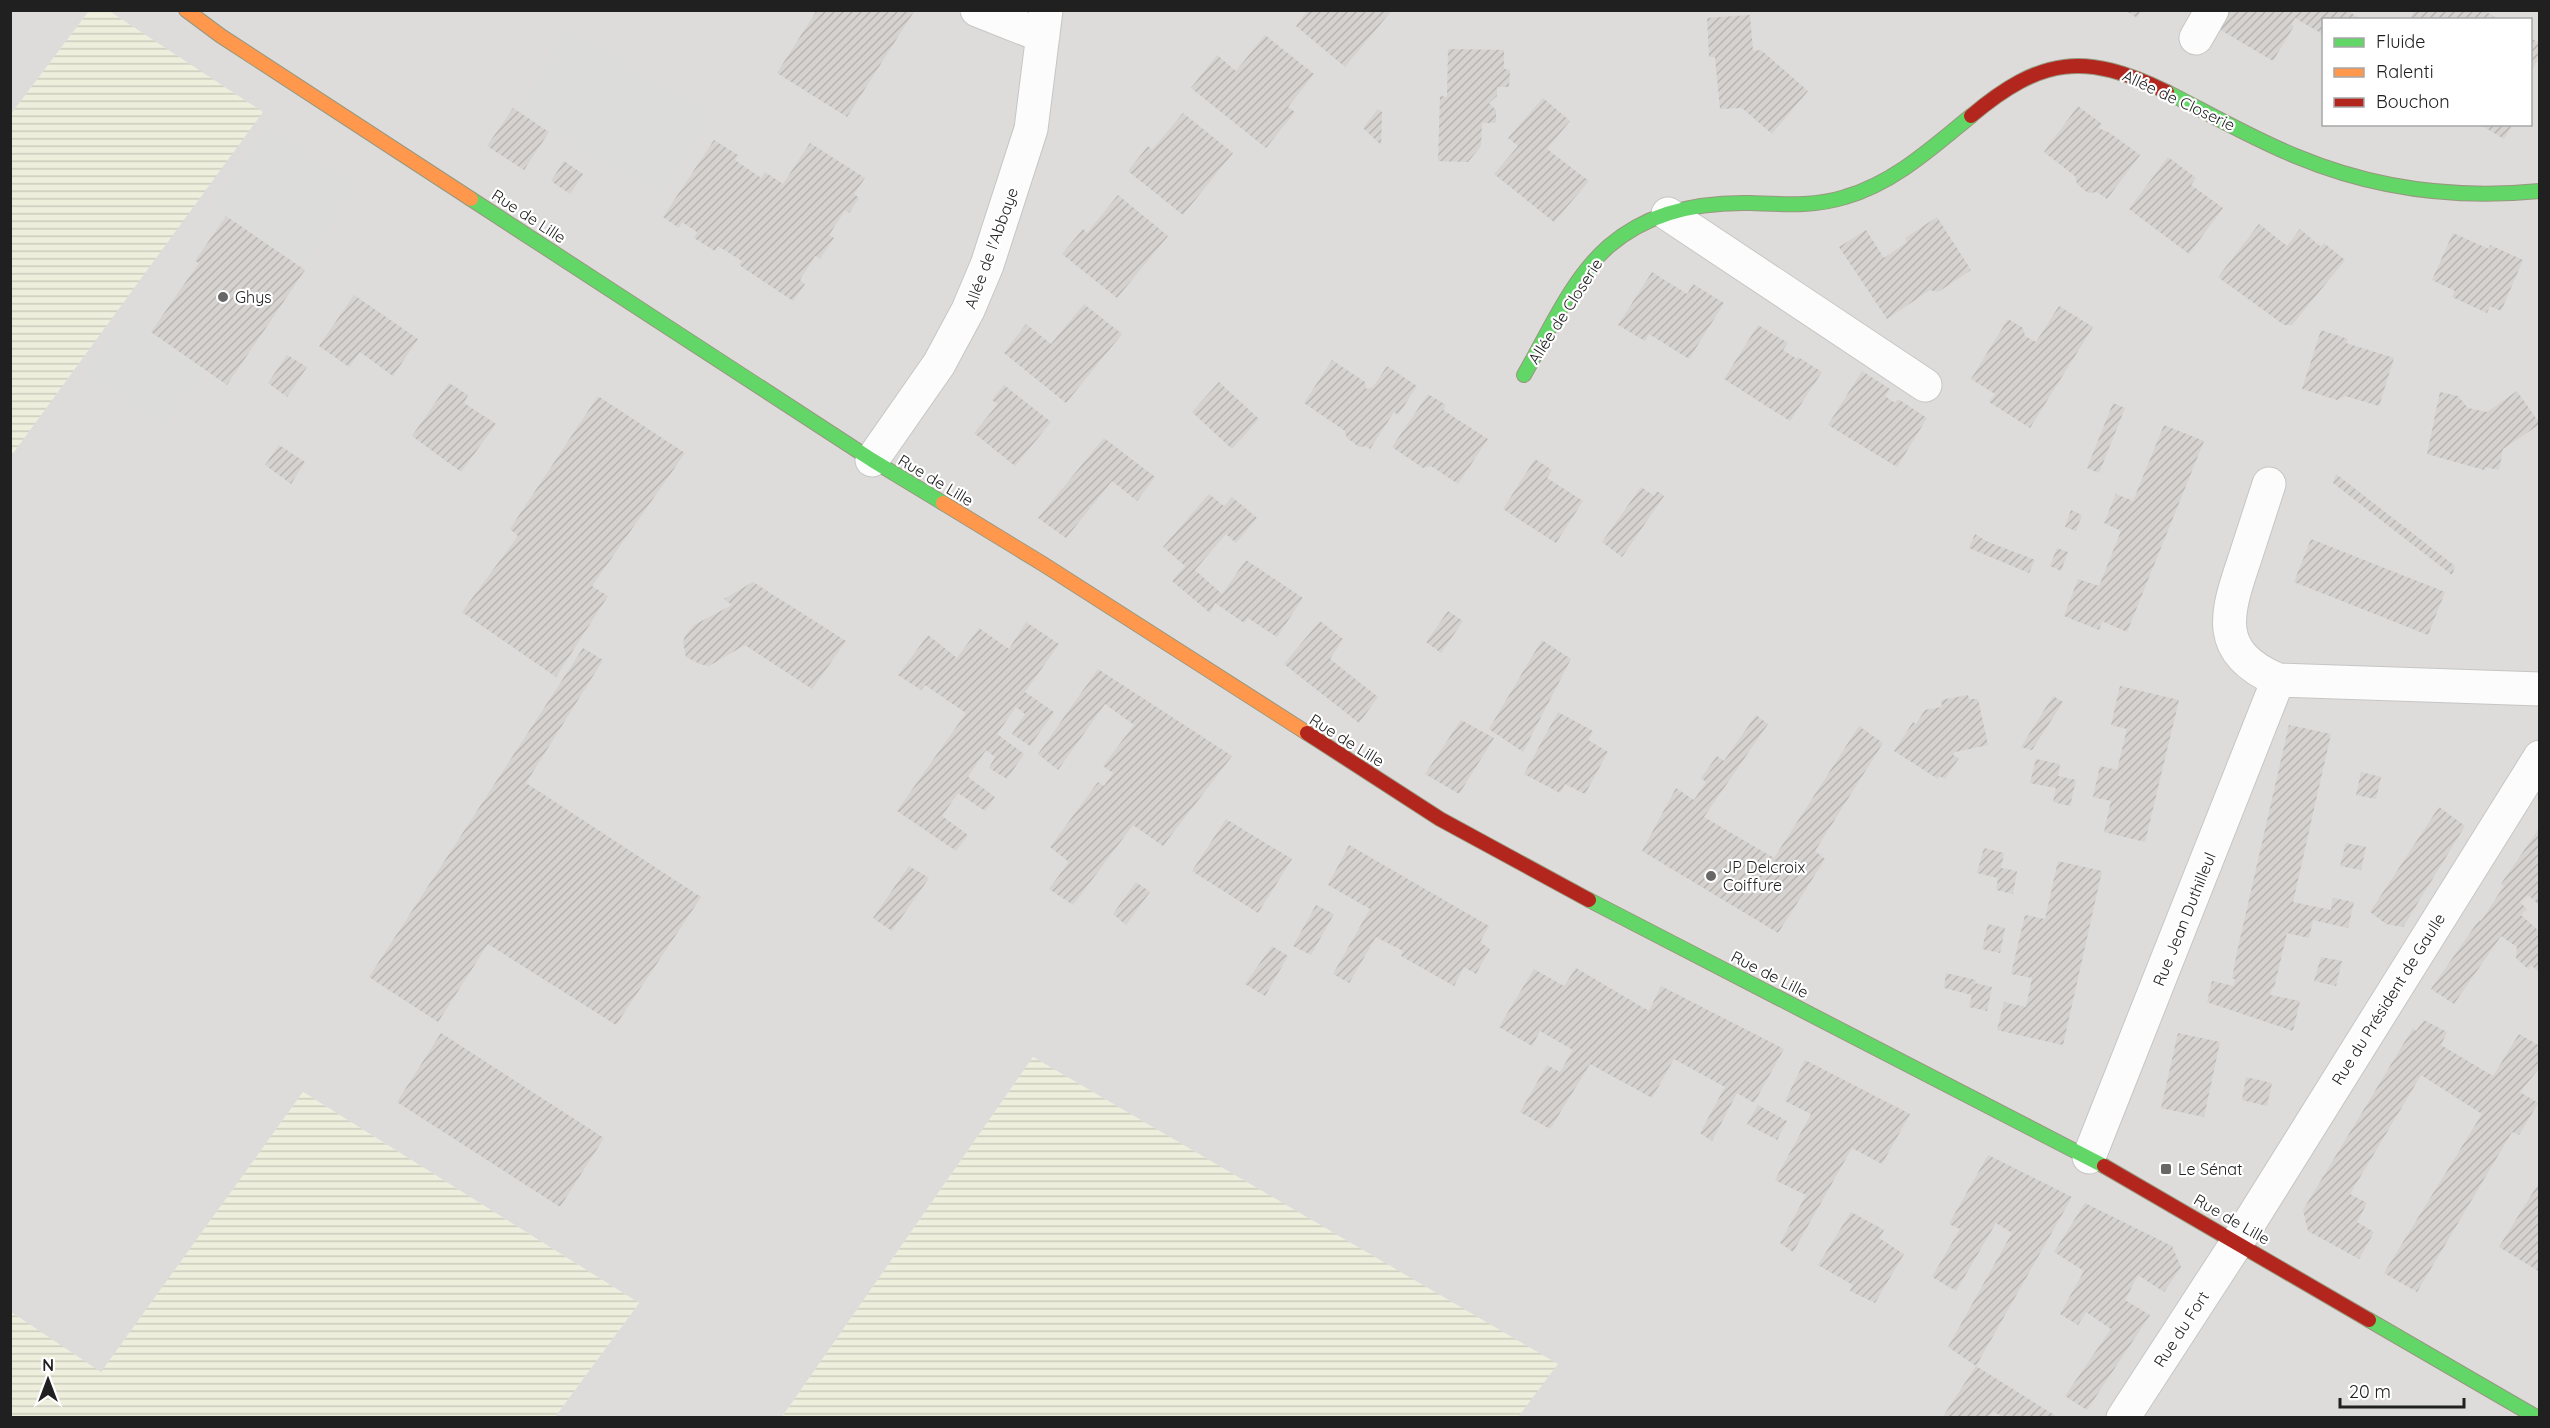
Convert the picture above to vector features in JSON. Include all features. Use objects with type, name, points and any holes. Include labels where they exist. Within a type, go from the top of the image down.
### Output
[{"type":"main road","name":"Rue de Lille","points":[[186,10],[220,36],[872,460],[1043,564],[1450,825],[1546,878],[2089,1157],[2238,1241],[2538,1418]]},
{"type":"main road","name":"Allée de Closerie","points":[[1524,375],[1577,286],[1605,250],[1641,224],[1668,214],[1709,204],[1797,205],[1829,201],[1857,193],[1909,166],[2011,84],[2034,73],[2058,67],[2084,65],[2109,69],[2138,78],[2299,158],[2330,169],[2418,189],[2488,194],[2540,191]]},
{"type":"street","points":[[976,10],[1045,23]]},
{"type":"street","points":[[2196,38],[2212,10]]},
{"type":"street","name":"Allée de l'Abbaye","points":[[872,460],[944,355],[968,310],[987,266],[1031,129],[1045,23]]},
{"type":"street","points":[[1668,214],[1925,385]]},
{"type":"street","points":[[2269,484],[2230,603],[2230,624],[2234,643],[2243,658],[2255,670],[2278,680],[2540,689]]},
{"type":"street","name":"Rue Jean Duthilleul","points":[[2089,1157],[2278,680]]},
{"type":"street","name":"Rue du Président de Gaulle","points":[[2238,1241],[2539,759]]},
{"type":"street","name":"Rue du Fort","points":[[2123,1418],[2238,1241]]},
{"type":"shaded area","points":[[11,11],[89,11],[11,114]]},
{"type":"shaded area","points":[[109,11],[2539,11],[2539,1417],[1518,1417],[1557,1364],[1033,1057],[782,1417],[555,1417],[639,1303],[303,1092],[101,1373],[11,1312],[11,456],[262,112]]},
{"type":"shaded area","points":[[568,29],[710,114],[660,197],[518,111]]},
{"type":"shaded area","points":[[270,126],[359,186],[303,266],[212,204]]},
{"type":"shaded area","points":[[127,315],[205,370],[165,426],[84,373]]},
{"type":"green space","points":[[89,11],[109,11],[263,112],[11,456],[11,114]]},
{"type":"green space","points":[[1033,1057],[1558,1364],[1518,1417],[782,1417]]},
{"type":"green space","points":[[303,1092],[639,1303],[555,1417],[11,1417],[11,1312],[101,1372]]},
{"type":"building","points":[[817,10],[915,10],[847,117],[777,73]]},
{"type":"building","points":[[1308,10],[1392,10],[1345,67],[1296,26]]},
{"type":"building","points":[[2125,10],[2141,10],[2137,18]]},
{"type":"building","points":[[2230,10],[2347,10],[2359,18],[2322,18],[2322,34],[2295,18],[2291,25],[2294,26],[2273,61],[2219,29]]},
{"type":"building","points":[[2415,10],[2484,10],[2496,18],[2410,18]]},
{"type":"building","points":[[1750,15],[1753,51],[1761,50],[1808,91],[1772,134],[1742,108],[1720,109],[1715,57],[1709,57],[1707,18]]},
{"type":"building","points":[[1265,35],[1314,74],[1288,107],[1295,112],[1266,148],[1191,88],[1217,55],[1236,71]]},
{"type":"building","points":[[2532,39],[2540,43],[2540,57],[2532,69]]},
{"type":"building","points":[[1448,49],[1504,50],[1504,69],[1510,70],[1509,87],[1497,87],[1497,96],[1489,103],[1496,110],[1496,123],[1482,123],[1481,146],[1468,162],[1438,161],[1440,96],[1447,97]]},
{"type":"building","points":[[1543,98],[1570,121],[1547,149],[1589,181],[1554,222],[1494,174],[1518,146],[1508,138]]},
{"type":"building","points":[[2078,106],[2102,124],[2098,128],[2110,133],[2140,155],[2107,199],[2097,192],[2088,193],[2077,184],[2075,176],[2044,152]]},
{"type":"building","points":[[513,108],[549,132],[524,170],[487,146]]},
{"type":"building","points":[[1378,109],[1382,112],[1381,145],[1363,128]]},
{"type":"building","points":[[1183,113],[1233,153],[1183,215],[1128,171],[1148,146],[1152,150]]},
{"type":"building","points":[[2482,126],[2512,126],[2504,139]]},
{"type":"building","points":[[714,140],[738,155],[735,160],[761,178],[765,172],[783,184],[810,143],[865,178],[854,194],[859,198],[849,213],[845,210],[829,235],[834,238],[820,259],[815,256],[800,280],[805,284],[793,301],[739,265],[742,261],[718,246],[715,251],[694,238],[697,232],[682,222],[679,228],[663,217]]},
{"type":"building","points":[[2168,157],[2196,178],[2191,185],[2223,208],[2189,254],[2129,209]]},
{"type":"building","points":[[564,161],[583,174],[570,194],[551,181]]},
{"type":"building","points":[[1118,195],[1168,236],[1117,298],[1062,254],[1083,229],[1087,233]]},
{"type":"building","points":[[226,216],[305,270],[227,385],[151,332],[199,263],[195,261]]},
{"type":"building","points":[[1937,217],[1971,270],[1938,292],[1930,290],[1887,319],[1839,247],[1866,230],[1884,258],[1907,242],[1905,238]]},
{"type":"building","points":[[2259,224],[2287,246],[2300,229],[2321,247],[2324,243],[2345,260],[2292,325],[2284,325],[2218,277]]},
{"type":"building","points":[[2453,233],[2489,249],[2490,245],[2523,260],[2501,311],[2490,306],[2487,313],[2452,297],[2455,291],[2432,280]]},
{"type":"building","points":[[1652,272],[1687,294],[1693,284],[1724,303],[1689,359],[1649,334],[1645,341],[1618,325]]},
{"type":"building","points":[[354,295],[418,339],[393,376],[360,352],[349,367],[319,346]]},
{"type":"building","points":[[1084,304],[1122,334],[1066,403],[1004,353],[1026,324],[1051,344]]},
{"type":"building","points":[[2059,306],[2093,327],[2030,428],[1989,402],[1995,394],[1971,379],[2008,319],[2023,328],[2025,336],[2036,342]]},
{"type":"building","points":[[1758,325],[1788,343],[1783,350],[1822,372],[1790,421],[1724,379]]},
{"type":"building","points":[[2321,330],[2348,339],[2346,343],[2394,358],[2379,406],[2345,396],[2337,400],[2302,389]]},
{"type":"building","points":[[287,355],[307,367],[287,397],[268,383]]},
{"type":"building","points":[[1332,360],[1365,382],[1366,389],[1373,387],[1387,366],[1417,386],[1398,415],[1394,412],[1370,449],[1366,446],[1359,447],[1347,438],[1345,431],[1304,403]]},
{"type":"building","points":[[1862,371],[1890,389],[1885,396],[1895,403],[1898,399],[1927,418],[1897,467],[1828,425]]},
{"type":"building","points":[[1219,382],[1259,419],[1232,449],[1192,412]]},
{"type":"building","points":[[449,383],[468,395],[464,403],[496,424],[461,472],[412,436]]},
{"type":"building","points":[[1004,385],[1051,422],[1015,466],[974,433],[998,404],[992,400]]},
{"type":"building","points":[[2517,391],[2540,424],[2503,449],[2499,470],[2485,467],[2484,470],[2427,454],[2440,392],[2458,396],[2468,408],[2487,412]]},
{"type":"building","points":[[1428,394],[1446,405],[1443,410],[1488,439],[1458,484],[1431,466],[1423,468],[1392,447]]},
{"type":"building","points":[[598,396],[685,453],[592,586],[608,596],[556,677],[462,612],[518,536],[510,529]]},
{"type":"building","points":[[2113,403],[2125,408],[2099,473],[2087,468]]},
{"type":"building","points":[[2164,425],[2204,441],[2127,632],[2102,621],[2099,630],[2064,616],[2078,579],[2099,586],[2121,531],[2104,523],[2116,494],[2133,501]]},
{"type":"building","points":[[1104,438],[1155,477],[1137,501],[1112,481],[1066,538],[1038,518]]},
{"type":"building","points":[[279,445],[305,462],[291,484],[265,465]]},
{"type":"building","points":[[1535,459],[1552,470],[1547,478],[1583,501],[1556,543],[1503,509]]},
{"type":"building","points":[[2336,474],[2455,566],[2452,575],[2333,483]]},
{"type":"building","points":[[1641,487],[1654,496],[1657,491],[1664,496],[1622,557],[1602,542]]},
{"type":"building","points":[[1209,494],[1224,506],[1232,497],[1257,518],[1236,543],[1226,534],[1195,570],[1222,594],[1246,560],[1303,598],[1277,637],[1248,618],[1244,623],[1215,603],[1210,613],[1172,581],[1185,566],[1163,547]]},
{"type":"building","points":[[2071,510],[2082,515],[2076,531],[2065,527]]},
{"type":"building","points":[[1975,534],[1986,541],[2035,560],[2029,573],[1969,548]]},
{"type":"building","points":[[2311,539],[2445,592],[2428,635],[2294,582]]},
{"type":"building","points":[[2057,548],[2068,552],[2061,571],[2050,566]]},
{"type":"building","points":[[753,582],[846,641],[812,689],[745,645],[709,666],[686,657],[683,642],[694,625],[732,605],[724,599]]},
{"type":"building","points":[[1448,611],[1463,621],[1441,653],[1426,642]]},
{"type":"building","points":[[1320,621],[1343,639],[1330,659],[1378,697],[1359,723],[1284,664]]},
{"type":"building","points":[[1026,622],[1059,644],[1025,692],[1054,712],[1030,746],[1012,734],[1025,714],[1016,707],[997,734],[1024,754],[1007,779],[989,768],[995,757],[986,750],[968,777],[995,797],[985,811],[958,793],[942,816],[968,835],[956,851],[897,811],[966,713],[925,685],[921,690],[898,675],[928,635],[957,658],[979,628],[1009,649]]},
{"type":"building","points":[[1542,640],[1571,659],[1523,752],[1489,729]]},
{"type":"building","points":[[583,648],[603,660],[526,783],[701,897],[616,1025],[488,944],[438,1022],[369,977]]},
{"type":"building","points":[[1098,669],[1232,756],[1163,846],[1133,825],[1073,905],[1049,889],[1069,862],[1050,847],[1098,782],[1104,786],[1113,773],[1103,766],[1134,725],[1105,704],[1058,770],[1038,754]]},
{"type":"building","points":[[2120,686],[2179,700],[2145,842],[2104,832],[2111,801],[2093,797],[2100,766],[2117,770],[2127,729],[2111,725]]},
{"type":"building","points":[[1968,695],[1969,699],[1978,699],[1988,745],[1955,752],[1953,755],[1959,758],[1945,779],[1939,776],[1938,779],[1894,751],[1913,722],[1916,724],[1925,710],[1942,707],[1941,700]]},
{"type":"building","points":[[2053,696],[2063,702],[2032,750],[2021,747]]},
{"type":"building","points":[[1558,712],[1593,731],[1588,740],[1608,752],[1585,794],[1565,784],[1560,793],[1524,774]]},
{"type":"building","points":[[1756,715],[1768,724],[1704,817],[1774,858],[1859,726],[1883,743],[1815,851],[1825,859],[1778,933],[1642,851],[1676,788],[1694,800],[1706,782],[1701,778],[1717,756],[1724,761]]},
{"type":"building","points":[[1461,720],[1494,738],[1459,794],[1425,774]]},
{"type":"building","points":[[2289,725],[2331,734],[2293,902],[2331,910],[2333,898],[2354,902],[2348,928],[2313,920],[2309,938],[2287,933],[2274,988],[2270,995],[2300,1001],[2293,1031],[2207,1002],[2212,981],[2234,986],[2235,979],[2232,979],[2237,952]]},
{"type":"building","points":[[2036,759],[2060,764],[2058,776],[2076,780],[2070,806],[2053,802],[2056,788],[2030,783]]},
{"type":"building","points":[[2361,772],[2381,777],[2376,799],[2356,795]]},
{"type":"building","points":[[2439,807],[2465,826],[2403,927],[2386,924],[2370,912]]},
{"type":"building","points":[[1226,819],[1292,859],[1258,913],[1192,871]]},
{"type":"building","points":[[2540,827],[2540,906],[2528,895],[2520,902],[2527,909],[2521,915],[2540,932],[2540,973],[2531,965],[2528,969],[2516,958],[2517,947],[2501,936],[2454,1004],[2431,989],[2479,920],[2481,921],[2504,886],[2501,884]]},
{"type":"building","points":[[2346,843],[2366,847],[2361,870],[2340,866]]},
{"type":"building","points":[[1349,845],[1489,926],[1480,942],[1490,949],[1476,974],[1464,967],[1454,986],[1401,956],[1403,951],[1376,937],[1349,983],[1333,974],[1370,909],[1328,885]]},
{"type":"building","points":[[1984,848],[2004,853],[2001,868],[2017,871],[2013,894],[1996,890],[1998,878],[1977,873]]},
{"type":"building","points":[[2058,861],[2102,871],[2063,1045],[1997,1030],[2004,1002],[2026,1007],[2032,978],[2011,974],[2025,915],[2045,919]]},
{"type":"building","points":[[909,866],[929,878],[892,931],[873,918]]},
{"type":"building","points":[[1136,882],[1150,892],[1126,925],[1113,914]]},
{"type":"building","points":[[1316,905],[1334,914],[1311,955],[1293,946]]},
{"type":"building","points":[[1988,924],[2005,928],[2000,953],[1982,949]]},
{"type":"building","points":[[1272,946],[1288,956],[1265,996],[1245,984]]},
{"type":"building","points":[[2321,957],[2342,961],[2336,986],[2314,981]]},
{"type":"building","points":[[1576,968],[1649,1011],[1661,986],[1784,1049],[1754,1103],[1737,1093],[1712,1141],[1700,1133],[1725,1087],[1674,1059],[1652,1098],[1590,1064],[1550,1129],[1520,1112],[1547,1065],[1560,1072],[1573,1050],[1540,1031],[1532,1046],[1499,1027],[1534,969],[1564,986]]},
{"type":"building","points":[[1946,973],[1976,980],[1975,983],[1992,987],[1987,1011],[1969,1007],[1972,995],[1944,988]]},
{"type":"building","points":[[2424,1020],[2447,1032],[2441,1045],[2493,1076],[2519,1034],[2540,1046],[2540,1067],[2520,1092],[2538,1103],[2519,1135],[2512,1132],[2417,1292],[2384,1273],[2482,1114],[2421,1075],[2350,1194],[2367,1203],[2357,1222],[2374,1232],[2359,1259],[2308,1231],[2303,1210],[2413,1028],[2416,1031]]},
{"type":"building","points":[[441,1033],[604,1138],[560,1207],[397,1102]]},
{"type":"building","points":[[2178,1033],[2220,1042],[2204,1117],[2161,1108]]},
{"type":"building","points":[[1805,1060],[1910,1114],[1882,1164],[1852,1148],[1793,1252],[1780,1243],[1806,1195],[1775,1180],[1811,1114],[1785,1101]]},
{"type":"building","points":[[2246,1077],[2272,1083],[2267,1106],[2242,1100]]},
{"type":"building","points":[[1758,1105],[1787,1121],[1777,1140],[1747,1124]]},
{"type":"building","points":[[1988,1155],[2072,1197],[1976,1366],[1948,1347],[2012,1233],[1996,1223],[1956,1291],[1932,1277],[1960,1229],[1949,1224]]},
{"type":"building","points":[[2540,1181],[2540,1272],[2499,1247]]},
{"type":"building","points":[[2085,1203],[2172,1246],[2181,1267],[2164,1292],[2138,1275],[2125,1300],[2150,1315],[2087,1410],[2065,1396],[2111,1329],[2086,1312],[2078,1325],[2060,1314],[2084,1271],[2054,1252]]},
{"type":"building","points":[[1851,1212],[1884,1230],[1879,1238],[1904,1254],[1875,1303],[1850,1291],[1853,1285],[1818,1265]]},
{"type":"building","points":[[1976,1366],[2059,1418],[2004,1418],[1993,1411],[1988,1418],[1942,1418]]},
{"type":"traffic: fast","points":[[2167,92],[2281,150],[2357,177],[2417,189],[2448,192],[2478,194],[2540,191]]},
{"type":"traffic: fast","points":[[1524,375],[1583,274],[1595,259],[1624,234],[1658,217],[1694,207],[1731,203],[1809,204],[1863,191],[1912,163],[1971,116]]},
{"type":"traffic: fast","points":[[471,199],[872,460],[943,503]]},
{"type":"traffic: fast","points":[[1589,900],[2104,1166]]},
{"type":"traffic: fast","points":[[2369,1320],[2538,1418]]},
{"type":"traffic: slow","points":[[186,10],[221,36],[471,199]]},
{"type":"traffic: slow","points":[[943,503],[1043,564],[1307,733]]},
{"type":"traffic: jam","points":[[1971,116],[1996,96],[2020,82],[2042,72],[2064,67],[2087,66],[2112,71],[2138,79],[2167,92]]},
{"type":"traffic: jam","points":[[1307,733],[1440,819],[1589,900]]},
{"type":"traffic: jam","points":[[2104,1166],[2369,1320]]},
{"type":"place","name":"Ghys","points":[[223,297]]},
{"type":"place","name":"JP Delcroix Coiffure","points":[[1711,876]]},
{"type":"place","name":"Le Sénat","points":[[2166,1169]]}]
